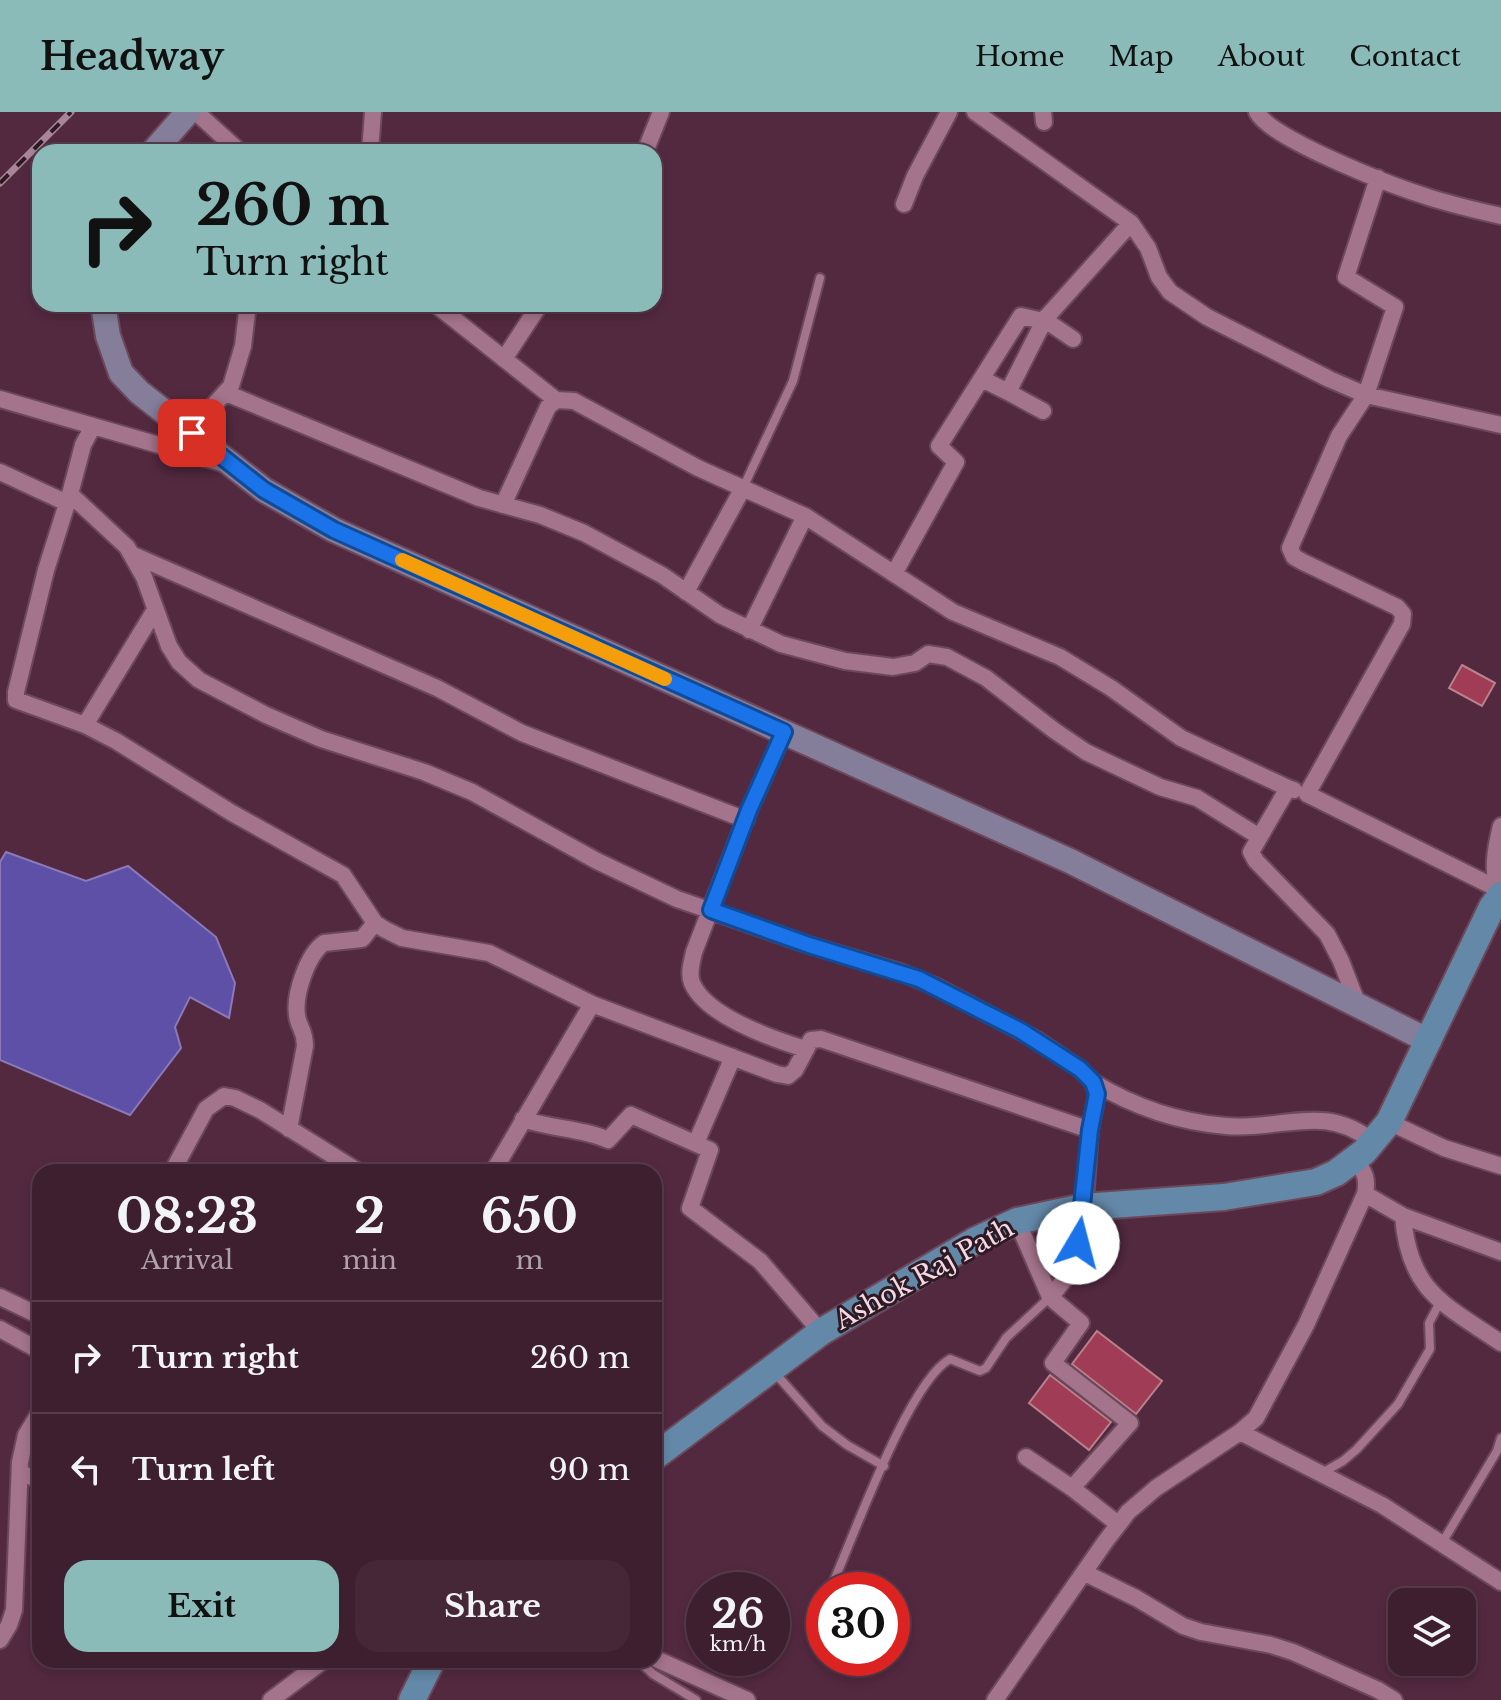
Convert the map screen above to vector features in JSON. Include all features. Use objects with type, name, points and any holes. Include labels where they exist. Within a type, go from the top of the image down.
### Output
[{"type":"main road","points":[[160,144],[188,112]]},
{"type":"main road","points":[[104,312],[108,336],[121,373],[139,392],[264,490],[334,530],[1070,861],[1429,1041]]},
{"type":"main road","points":[[1372,1141],[1429,1041],[1498,900]]},
{"type":"main road","name":"Ashok Raj Path","points":[[662,1451],[821,1332],[976,1240],[1017,1221],[1083,1207],[1224,1197],[1316,1182],[1336,1173],[1372,1141]]},
{"type":"main road","points":[[412,1700],[428,1668]]},
{"type":"street","points":[[196,112],[231,144]]},
{"type":"street","points":[[371,144],[373,112]]},
{"type":"street","points":[[648,144],[661,112]]},
{"type":"street","points":[[904,204],[915,176],[949,112]]},
{"type":"street","points":[[975,112],[1131,223],[1148,248],[1159,277],[1180,300],[1258,344],[1366,395],[1501,425]]},
{"type":"street","points":[[1257,112],[1264,123],[1275,131],[1378,178],[1424,196],[1501,216]]},
{"type":"street","points":[[1307,794],[1402,624],[1403,614],[1397,607],[1303,562],[1294,557],[1290,548],[1339,436],[1366,395],[1395,307],[1346,277],[1378,178]]},
{"type":"street","points":[[1008,392],[1046,319],[1131,223]]},
{"type":"street","points":[[192,433],[226,393],[234,378],[243,346],[247,312]]},
{"type":"street","points":[[445,312],[556,400],[574,401],[743,488],[805,516],[953,612],[1060,657],[1111,688],[1181,738],[1307,794],[1498,900]]},
{"type":"street","points":[[504,359],[535,312]]},
{"type":"street","points":[[895,572],[956,462],[939,446],[1021,316],[1046,319]]},
{"type":"street","points":[[1046,319],[1073,339]]},
{"type":"street","points":[[982,379],[1043,411]]},
{"type":"street","points":[[226,393],[479,498],[548,518],[584,533],[662,575],[707,607],[749,630],[798,650],[864,664],[903,667],[928,654],[947,657],[986,678],[1086,752],[1160,787],[1187,793],[1258,836]]},
{"type":"street","points":[[0,399],[234,466]]},
{"type":"street","points":[[503,505],[541,420],[556,400]]},
{"type":"street","points":[[16,700],[46,570],[83,445],[93,426]]},
{"type":"street","points":[[0,472],[69,499],[113,533],[131,554],[144,577],[179,662],[199,680],[321,739],[424,772],[472,792],[622,874],[677,899],[919,979],[1037,1040],[1125,1102],[1188,1120],[1242,1127],[1329,1120],[1359,1130],[1372,1141],[1444,1148],[1501,1166]]},
{"type":"street","points":[[686,592],[743,488]]},
{"type":"street","points":[[749,630],[805,516]]},
{"type":"street","points":[[131,554],[437,688],[522,733],[746,820]]},
{"type":"street","points":[[85,725],[155,610]]},
{"type":"street","points":[[0,694],[85,725],[116,741],[232,813],[343,875],[375,923],[402,938],[489,953],[592,1004],[788,1076],[795,1070],[811,1040],[821,1039],[1090,1130]]},
{"type":"street","points":[[784,732],[711,910],[691,966],[692,985],[726,1016],[758,1032],[805,1049]]},
{"type":"street","points":[[1288,788],[1251,852],[1256,861],[1327,934],[1358,1005]]},
{"type":"street","points":[[1498,900],[1494,854],[1501,826]]},
{"type":"street","points":[[289,1129],[305,1046],[305,1033],[296,1013],[303,976],[311,958],[324,943],[362,939],[375,923]]},
{"type":"street","points":[[498,1164],[592,1004]]},
{"type":"street","points":[[696,1143],[733,1057]]},
{"type":"street","points":[[1050,1297],[1070,1270],[1083,1207],[1090,1130],[1097,1094],[1093,1082]]},
{"type":"street","points":[[176,1164],[206,1109],[224,1096],[247,1103],[346,1164]]},
{"type":"street","points":[[523,1119],[568,1131],[590,1132],[608,1140],[631,1115],[710,1150],[690,1208],[760,1261],[821,1332]]},
{"type":"street","points":[[995,1700],[1118,1524],[1156,1488],[1256,1418],[1293,1350],[1365,1194],[1364,1171],[1372,1141]]},
{"type":"street","points":[[1365,1194],[1403,1216],[1501,1252]]},
{"type":"street","points":[[1403,1216],[1411,1262],[1427,1289],[1440,1302],[1501,1343]]},
{"type":"street","points":[[1017,1221],[1050,1297],[1081,1323],[1053,1363],[1130,1423],[1072,1488]]},
{"type":"street","points":[[0,1297],[32,1312]]},
{"type":"street","points":[[0,1329],[32,1347]]},
{"type":"street","points":[[2,1633],[14,1610],[20,1473],[26,1435],[32,1425]]},
{"type":"street","points":[[1240,1432],[1382,1505],[1501,1582]]},
{"type":"street","points":[[1026,1457],[1118,1524]]},
{"type":"street","points":[[20,1473],[32,1477]]},
{"type":"street","points":[[1085,1573],[1183,1626],[1293,1652],[1351,1676],[1394,1700]]},
{"type":"street","points":[[662,1662],[747,1700]]},
{"type":"street","points":[[271,1700],[313,1668]]},
{"type":"lane","points":[[743,488],[793,381],[820,278]]},
{"type":"lane","points":[[838,1572],[909,1413],[943,1363],[950,1359],[980,1371],[986,1368],[1006,1338],[1050,1297]]},
{"type":"lane","points":[[1322,1473],[1357,1449],[1398,1404],[1430,1349],[1429,1323],[1440,1302]]},
{"type":"lane","points":[[772,1369],[822,1426],[847,1445],[884,1466]]},
{"type":"lane","points":[[1442,1543],[1497,1451],[1501,1438]]},
{"type":"lane","points":[[647,1668],[696,1700]]},
{"type":"shaded area","points":[[6,852],[86,881],[128,866],[216,937],[235,983],[229,1018],[190,997],[175,1027],[181,1048],[130,1115],[0,1060],[0,862]]},
{"type":"building","points":[[1462,665],[1495,683],[1482,706],[1449,688]]},
{"type":"building","points":[[1097,1331],[1162,1381],[1136,1414],[1072,1364]]},
{"type":"building","points":[[1050,1375],[1111,1422],[1089,1450],[1029,1403]]},
{"type":"railway","points":[[39,144],[71,112]]},
{"type":"railway","points":[[0,183],[32,151]]},
{"type":"slow traffic","points":[[402,560],[665,679]]},
{"type":"route","points":[[192,433],[264,490],[334,530],[784,732],[749,810],[711,910],[919,979],[1021,1031],[1080,1069],[1093,1082],[1097,1094],[1078,1243]]}]
